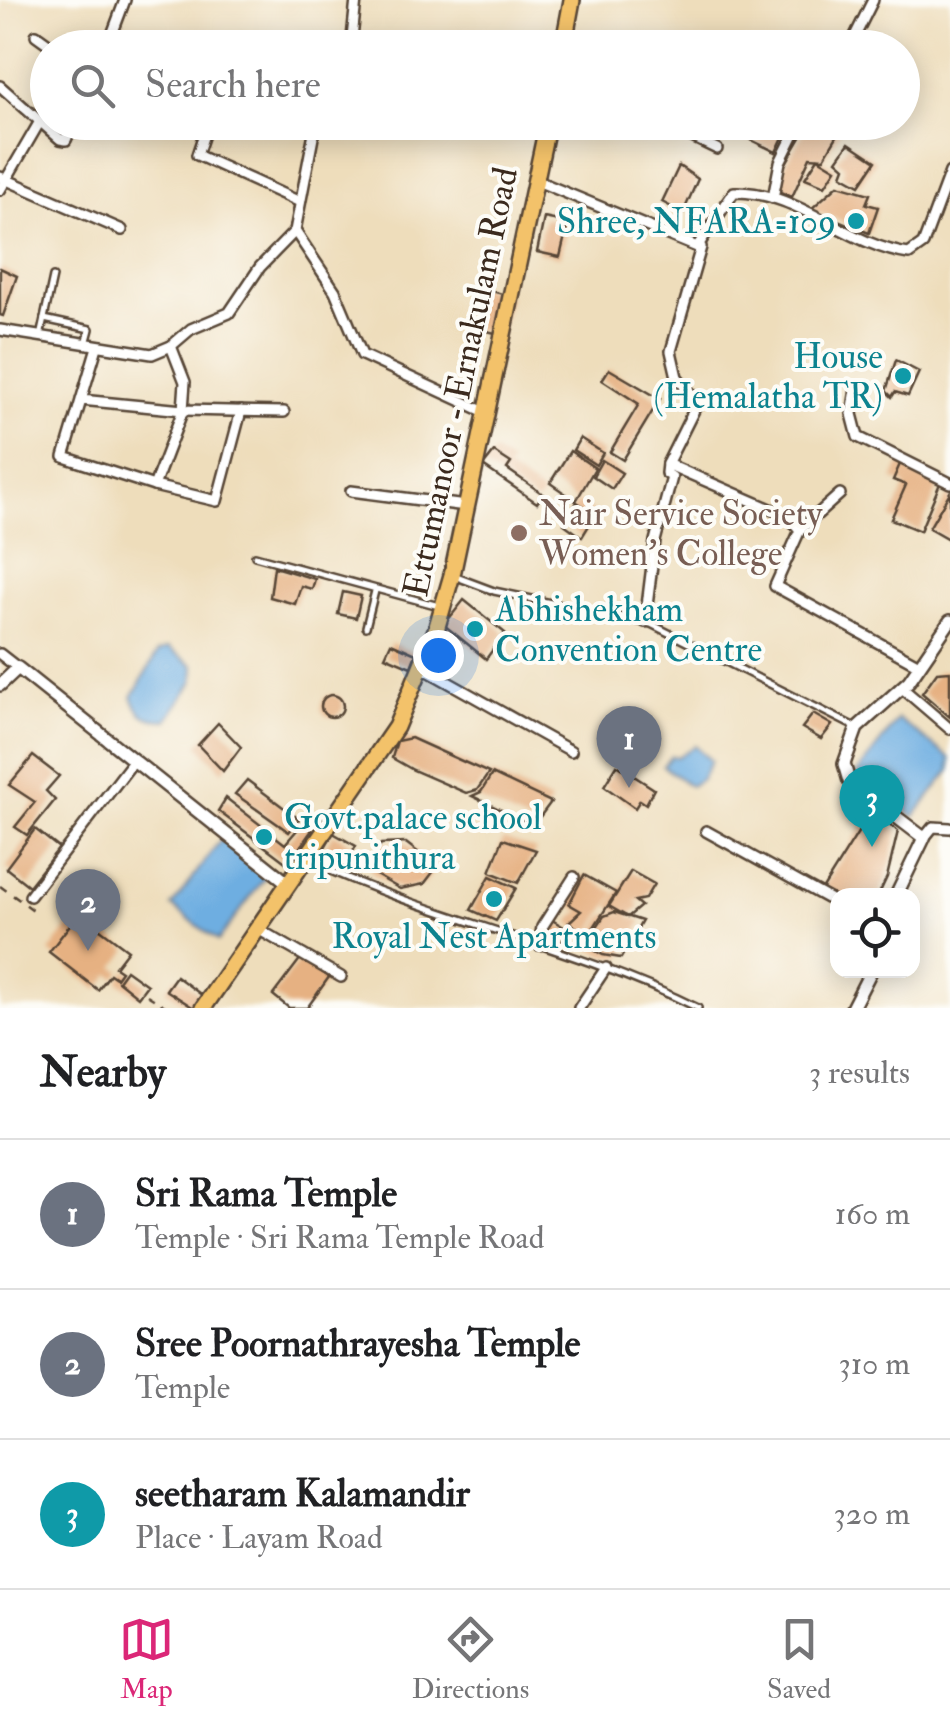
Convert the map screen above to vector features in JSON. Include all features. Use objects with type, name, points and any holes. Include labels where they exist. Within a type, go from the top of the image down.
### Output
[{"type":"main road","points":[[566,30],[572,0]]},
{"type":"main road","name":"Ettumanoor - Ernakulam Road","points":[[203,1008],[396,727],[421,667],[452,576],[544,140]]},
{"type":"street","points":[[114,30],[125,0]]},
{"type":"street","points":[[354,30],[356,0]]},
{"type":"street","points":[[858,30],[873,0]]},
{"type":"street","points":[[0,86],[30,114]]},
{"type":"street","points":[[30,137],[2,182],[122,230]]},
{"type":"street","points":[[202,140],[197,155],[300,202]]},
{"type":"street","points":[[0,330],[152,354],[171,346],[190,329],[229,313],[260,267],[294,230],[312,140]]},
{"type":"street","points":[[698,140],[717,149]]},
{"type":"street","points":[[773,198],[780,162],[791,140]]},
{"type":"street","points":[[644,622],[655,541],[672,477],[666,473],[666,464],[698,402],[677,377],[671,352],[701,247],[734,192],[773,198],[887,251],[909,254],[924,244],[950,172]]},
{"type":"street","points":[[535,180],[701,247]]},
{"type":"street","points":[[294,230],[334,291],[362,355],[486,412]]},
{"type":"street","points":[[97,346],[64,457],[154,486],[217,500],[241,411]]},
{"type":"street","points":[[154,486],[183,410],[185,382],[171,346]]},
{"type":"street","points":[[856,389],[852,414],[858,437],[950,483]]},
{"type":"street","points":[[81,400],[183,410],[284,412]]},
{"type":"street","points":[[666,464],[789,517],[800,530]]},
{"type":"street","points":[[352,491],[466,506]]},
{"type":"street","points":[[840,494],[800,530],[776,586],[919,665]]},
{"type":"street","points":[[924,838],[850,781],[844,764],[856,728],[901,687],[950,622]]},
{"type":"street","points":[[0,654],[132,763],[289,884]]},
{"type":"street","points":[[421,667],[571,752]]},
{"type":"street","points":[[0,686],[18,668]]},
{"type":"street","points":[[901,687],[950,729]]},
{"type":"street","points":[[30,896],[132,763]]},
{"type":"street","points":[[900,888],[933,827],[950,828]]},
{"type":"street","points":[[706,831],[830,900]]},
{"type":"street","points":[[539,945],[542,927],[574,877]]},
{"type":"street","points":[[258,929],[342,977]]},
{"type":"street","points":[[579,1008],[606,968]]},
{"type":"street","points":[[852,1008],[866,978]]},
{"type":"lane","points":[[40,337],[53,277]]},
{"type":"lane","points":[[44,319],[90,329],[86,344]]},
{"type":"lane","points":[[255,556],[442,607]]},
{"type":"lane","points":[[452,576],[494,591],[644,622],[790,691],[856,728]]},
{"type":"lane","points":[[366,627],[375,591]]},
{"type":"lane","points":[[305,860],[370,889],[606,968],[698,1008]]},
{"type":"path","points":[[0,886],[36,912]]},
{"type":"path","points":[[148,995],[168,1008]]},
{"type":"water","points":[[168,648],[194,666],[193,682],[167,720],[154,719],[141,713],[132,697],[158,652]]},
{"type":"water","points":[[898,719],[950,758],[950,770],[914,817],[857,774]]},
{"type":"water","points":[[695,746],[711,761],[701,779],[690,786],[663,766],[671,756],[677,757]]},
{"type":"water","points":[[222,838],[268,873],[218,941],[172,906]]},
{"type":"building","points":[[751,140],[782,140],[776,152]]},
{"type":"building","points":[[799,140],[835,140],[824,158],[810,157],[792,197],[778,191],[783,168]]},
{"type":"building","points":[[849,143],[876,161],[860,185],[842,175],[845,167],[837,160]]},
{"type":"building","points":[[818,158],[836,169],[825,186],[805,178]]},
{"type":"building","points":[[679,166],[698,179],[683,213],[662,202]]},
{"type":"building","name":"Shree, NFARA=109","points":[[838,185],[870,194],[866,204],[878,207],[869,233],[811,209]]},
{"type":"building","points":[[544,218],[568,223],[560,257],[537,252]]},
{"type":"building","points":[[0,268],[17,276],[3,316],[0,315]]},
{"type":"building","points":[[477,287],[510,296],[499,334],[467,326]]},
{"type":"building","name":"House (Hemalatha TR)","points":[[896,360],[919,372],[908,396],[895,392],[892,397],[886,391]]},
{"type":"building","points":[[609,369],[660,399],[623,460],[610,452],[639,404],[602,380]]},
{"type":"building","points":[[580,438],[603,453],[596,465],[573,450]]},
{"type":"building","points":[[570,451],[595,468],[576,501],[550,483]]},
{"type":"building","name":"Nair Service Society Women's College","points":[[494,452],[511,463],[507,469],[543,494],[537,503],[483,466]]},
{"type":"building","points":[[602,460],[622,473],[612,489],[593,476]]},
{"type":"building","points":[[900,464],[941,481],[920,531],[891,519],[906,485],[893,480]]},
{"type":"building","points":[[950,492],[950,540],[929,528]]},
{"type":"building","points":[[577,502],[596,514],[582,537],[564,524]]},
{"type":"building","points":[[274,567],[315,579],[312,589],[301,586],[295,604],[270,597]]},
{"type":"building","points":[[343,592],[361,596],[356,618],[338,614]]},
{"type":"building","name":"Abhishekham Convention Centre","points":[[464,600],[505,633],[486,659],[444,625]]},
{"type":"building","points":[[391,643],[416,654],[411,667],[385,656]]},
{"type":"building","points":[[950,671],[950,717],[922,693],[937,672]]},
{"type":"building","points":[[332,695],[340,698],[340,714],[332,717],[324,714],[321,706],[324,698]]},
{"type":"building","points":[[813,714],[832,725],[821,739],[802,728]]},
{"type":"building","points":[[218,723],[241,747],[223,771],[198,745]]},
{"type":"building","points":[[411,738],[489,773],[477,790],[466,793],[413,770],[392,758],[397,741]]},
{"type":"building","points":[[33,756],[59,776],[46,791],[55,800],[27,835],[15,827],[35,802],[9,785]]},
{"type":"building","points":[[617,765],[654,789],[646,804],[640,800],[635,808],[604,786]]},
{"type":"building","points":[[492,774],[551,802],[536,822],[528,823],[472,796],[481,792]]},
{"type":"building","name":"Govt.palace school tripunithura","points":[[247,780],[299,819],[289,832],[235,794]]},
{"type":"building","name":"Govt.palace school tripunithura","points":[[226,798],[285,844],[303,823],[312,830],[288,864],[218,811]]},
{"type":"building","points":[[872,810],[898,831],[882,888],[830,888],[830,894],[822,890]]},
{"type":"building","points":[[35,829],[59,848],[29,886],[6,868]]},
{"type":"building","points":[[333,833],[356,846],[342,871],[319,858]]},
{"type":"building","points":[[503,839],[536,850],[518,883],[490,872]]},
{"type":"building","points":[[406,843],[437,867],[424,884],[400,889],[372,873],[368,863],[381,844]]},
{"type":"building","points":[[631,871],[654,884],[645,899],[635,901],[641,906],[628,917],[609,906]]},
{"type":"building","points":[[584,875],[616,893],[592,930],[580,930],[569,922],[581,911],[569,904]]},
{"type":"building","name":"Royal Nest Apartments","points":[[490,876],[516,888],[496,921],[471,910]]},
{"type":"building","points":[[614,912],[642,921],[621,958],[603,955],[585,945],[604,916]]},
{"type":"building","points":[[79,913],[128,950],[115,967],[121,971],[116,978],[110,974],[98,990],[49,952]]},
{"type":"building","points":[[552,920],[569,930],[560,944],[543,935]]},
{"type":"building","points":[[301,958],[329,977],[307,1008],[289,1008],[273,995]]},
{"type":"building","points":[[126,970],[147,985],[138,997],[118,981]]},
{"type":"building","points":[[176,976],[203,996],[194,1008],[166,990]]},
{"type":"place","name":"Shree, NFARA=109","points":[[856,221]]},
{"type":"place","name":"House (Hemalatha TR)","points":[[903,376]]},
{"type":"place","name":"Nair Service Society Women's College","points":[[519,533]]},
{"type":"place","name":"Abhishekham Convention Centre","points":[[475,629]]},
{"type":"place","name":"Sri Rama Temple","points":[[629,788]]},
{"type":"place","name":"Govt.palace school tripunithura","points":[[264,837]]},
{"type":"place","name":"seetharam Kalamandir","points":[[872,847]]},
{"type":"place","name":"Royal Nest Apartments","points":[[494,899]]},
{"type":"place","name":"Sree Poornathrayesha Temple","points":[[88,951]]}]
